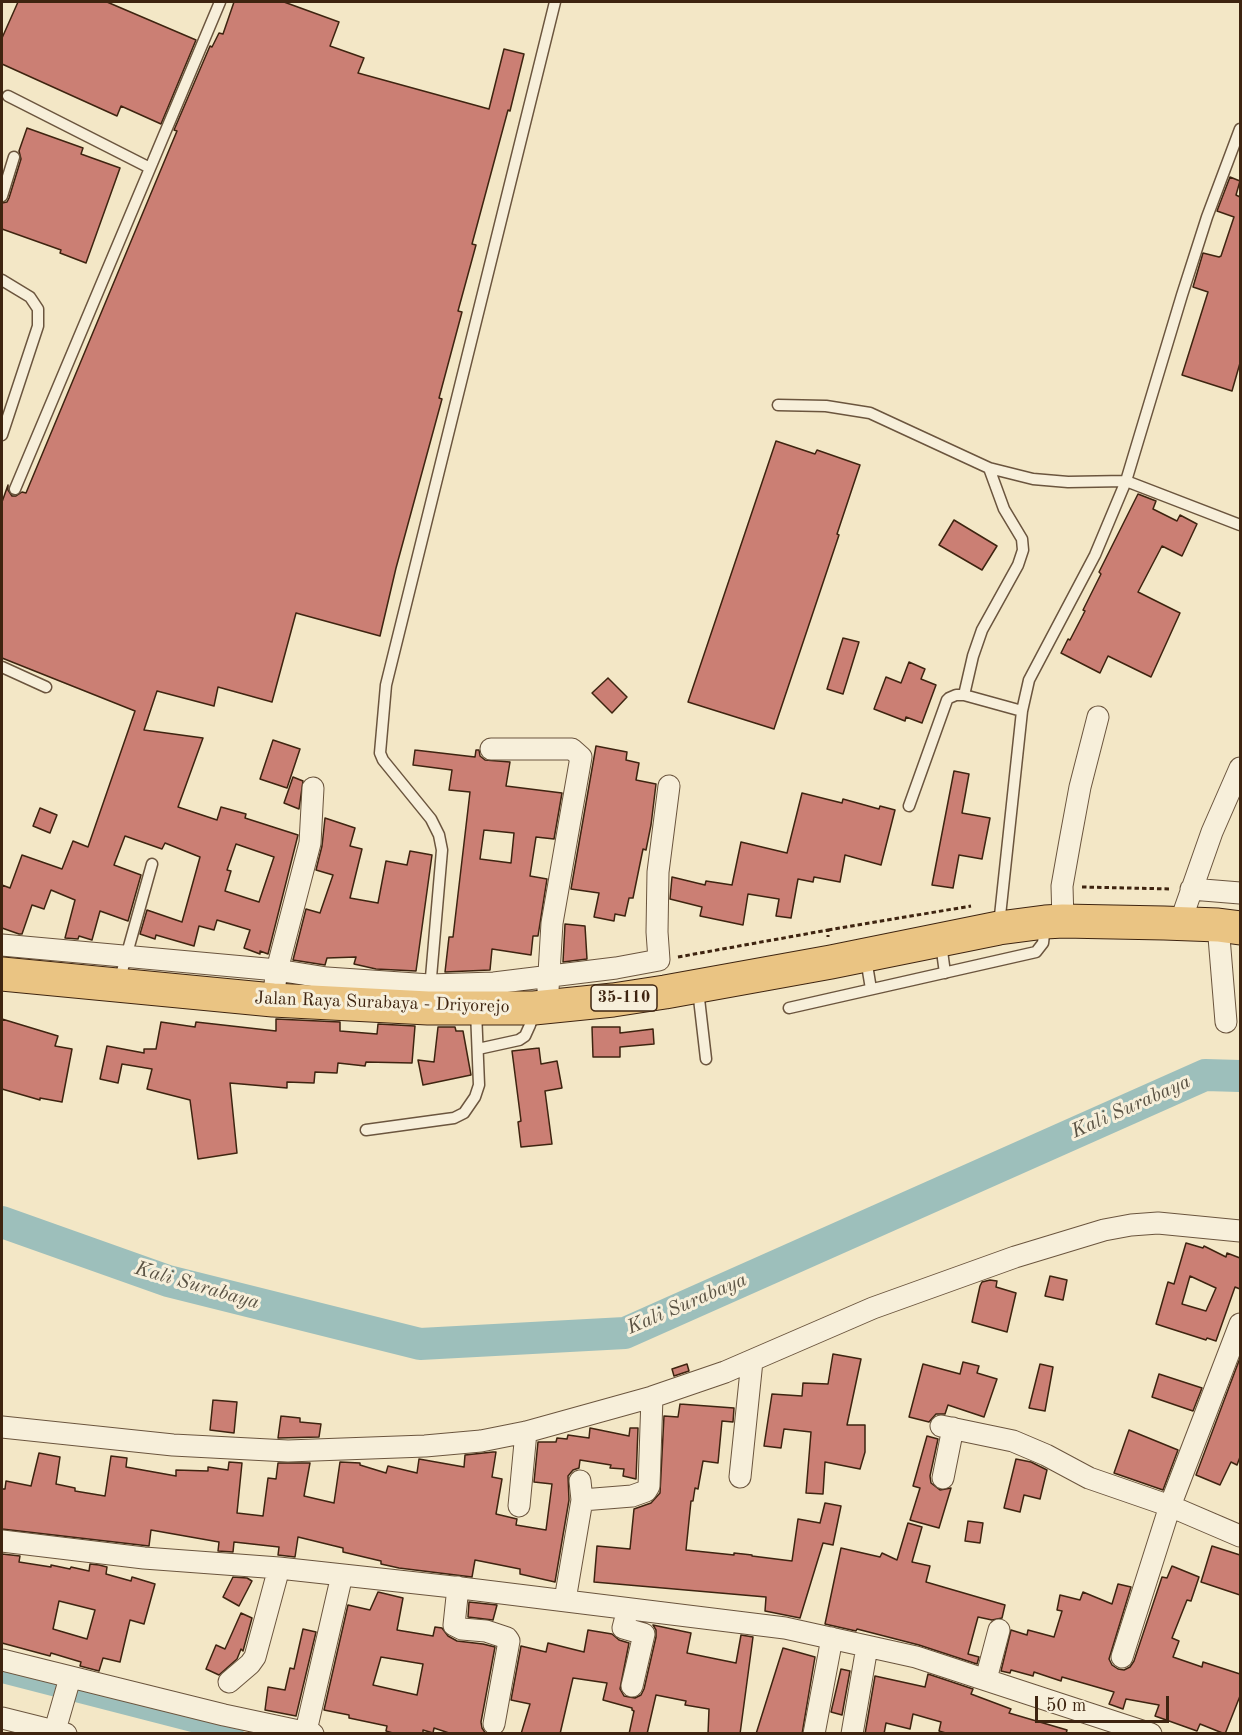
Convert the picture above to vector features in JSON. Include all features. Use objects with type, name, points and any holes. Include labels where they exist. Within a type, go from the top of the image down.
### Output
[{"type":"main road","name":"Jalan Raya Surabaya - Driyorejo","points":[[2,974],[123,971],[429,997],[476,1009],[611,984],[698,985],[831,962],[940,940],[1000,914],[1054,922],[1229,926]]},
{"type":"street","points":[[1054,922],[1080,787],[1098,717]]},
{"type":"street","points":[[491,749],[572,749],[581,757],[552,923],[543,997]]},
{"type":"street","points":[[1180,924],[1212,832],[1240,768]]},
{"type":"street","points":[[659,960],[658,872],[669,786]]},
{"type":"street","points":[[275,985],[310,843],[313,788]]},
{"type":"street","points":[[1191,889],[1240,893]]},
{"type":"street","points":[[1226,1022],[1229,926]]},
{"type":"street","name":"Jalan Raya Surabaya - Driyorejo","points":[[2,945],[123,971]]},
{"type":"street","name":"Jalan Raya Surabaya - Driyorejo","points":[[611,984],[659,960]]},
{"type":"street","name":"Jalan Raya Surabaya - Driyorejo","points":[[429,997],[494,983],[543,997]]},
{"type":"street","points":[[2,1427],[173,1445],[288,1450],[425,1446],[481,1441],[526,1432],[652,1397],[725,1372],[873,1308],[1015,1257],[1104,1230],[1158,1223],[1240,1231]]},
{"type":"street","points":[[1122,1657],[1170,1506],[1240,1324]]},
{"type":"street","points":[[740,1477],[752,1361]]},
{"type":"street","points":[[565,1600],[581,1490],[632,1496],[646,1491],[649,1486],[652,1397]]},
{"type":"street","points":[[943,1478],[947,1427],[1013,1441],[1046,1455],[1089,1478],[1170,1506],[1240,1536]]},
{"type":"street","points":[[519,1506],[526,1432]]},
{"type":"street","points":[[2,1541],[144,1558],[279,1568],[458,1587],[785,1628],[916,1657],[1151,1734]]},
{"type":"street","points":[[229,1683],[255,1657],[279,1568]]},
{"type":"street","points":[[2,1660],[69,1680],[309,1732],[342,1575]]},
{"type":"street","points":[[458,1587],[454,1625],[462,1629],[486,1631],[507,1638],[509,1641],[494,1724]]},
{"type":"street","points":[[627,1609],[623,1628],[644,1634],[632,1686]]},
{"type":"street","points":[[986,1679],[999,1630]]},
{"type":"street","points":[[814,1734],[832,1638]]},
{"type":"street","points":[[852,1734],[867,1647]]},
{"type":"street","points":[[2,1718],[59,1730],[69,1680]]},
{"type":"lane","points":[[15,489],[220,2]]},
{"type":"lane","points":[[429,997],[442,850],[439,835],[431,819],[382,760],[380,753],[386,685],[555,2]]},
{"type":"lane","points":[[8,96],[150,168]]},
{"type":"lane","points":[[1000,914],[1024,694],[1035,666],[1095,555],[1126,482],[1182,295],[1215,195],[1240,129]]},
{"type":"lane","points":[[2,196],[14,157]]},
{"type":"lane","points":[[2,280],[30,297],[38,309],[38,326],[2,435]]},
{"type":"lane","points":[[778,405],[826,406],[870,413],[989,468],[1033,479],[1068,482],[1126,482],[1240,525]]},
{"type":"lane","points":[[964,695],[982,630],[1018,565],[1023,550],[1022,539],[1004,508],[989,468]]},
{"type":"lane","points":[[2,667],[46,687]]},
{"type":"lane","points":[[909,806],[946,700],[956,695],[964,695],[1022,711]]},
{"type":"lane","points":[[123,971],[152,864]]},
{"type":"lane","points":[[789,1008],[1036,952],[1054,922]]},
{"type":"lane","points":[[940,940],[945,973]]},
{"type":"lane","points":[[865,955],[872,989]]},
{"type":"lane","points":[[698,985],[706,1059]]},
{"type":"lane","points":[[478,1049],[519,1040],[525,1036],[543,997]]},
{"type":"lane","points":[[366,1130],[454,1118],[464,1113],[475,1097],[479,1085],[476,1009]]},
{"type":"path","points":[[1062,886],[1191,889]]},
{"type":"path","points":[[659,960],[828,930],[1000,914]]},
{"type":"path","points":[[828,930],[831,962]]},
{"type":"building","points":[[18,2],[107,2],[196,40],[161,124],[121,106],[117,116],[2,64],[2,38]]},
{"type":"building","points":[[234,2],[284,2],[339,22],[330,46],[364,58],[358,73],[489,109],[504,49],[524,54],[472,244],[476,245],[458,311],[462,312],[439,398],[442,399],[380,636],[296,613],[272,702],[218,687],[214,706],[157,691],[144,730],[203,738],[178,807],[217,820],[221,807],[246,814],[245,818],[298,835],[268,954],[260,951],[260,954],[244,948],[250,930],[217,920],[214,930],[199,926],[194,946],[156,935],[155,939],[140,934],[147,910],[182,922],[200,857],[165,843],[162,849],[125,836],[114,865],[141,875],[128,921],[100,911],[92,940],[79,936],[78,939],[65,938],[75,900],[51,890],[44,909],[32,905],[22,934],[19,934],[2,928],[2,885],[10,888],[22,855],[62,869],[73,841],[88,847],[135,711],[2,658],[2,502],[8,485],[12,496],[22,492],[26,493],[177,131],[174,130],[210,46],[212,47],[219,33],[223,34]],"holes":[[[236,844],[274,857],[259,902],[225,891],[231,871],[227,870]]]},
{"type":"building","points":[[27,128],[83,148],[81,154],[120,168],[86,263],[60,253],[61,250],[2,229],[2,203],[7,202],[9,198],[21,159],[19,151]]},
{"type":"building","points":[[1230,177],[1240,181],[1236,195],[1240,197],[1240,363],[1232,391],[1182,375],[1208,292],[1193,287],[1203,253],[1221,256],[1234,217],[1217,211]]},
{"type":"building","points":[[776,441],[815,454],[817,450],[860,465],[774,729],[688,702]]},
{"type":"building","points":[[1138,494],[1156,501],[1153,509],[1177,521],[1180,515],[1197,524],[1182,556],[1162,546],[1138,592],[1180,613],[1151,677],[1108,656],[1100,673],[1061,653],[1085,611],[1083,610],[1101,574],[1099,572]]},
{"type":"building","points":[[954,520],[997,546],[982,570],[939,545]]},
{"type":"building","points":[[843,638],[859,642],[843,694],[827,689]]},
{"type":"building","points":[[909,662],[925,669],[921,679],[936,685],[922,723],[906,717],[905,721],[874,709],[886,677],[901,683]]},
{"type":"building","points":[[608,678],[627,697],[612,713],[592,693]]},
{"type":"building","points":[[273,740],[300,749],[287,788],[260,779]]},
{"type":"building","points":[[596,746],[627,752],[626,760],[639,763],[636,780],[656,784],[646,850],[643,849],[633,898],[629,898],[625,916],[615,914],[614,921],[594,917],[599,893],[571,889]]},
{"type":"building","points":[[415,750],[475,757],[476,750],[479,750],[480,756],[485,760],[510,762],[506,786],[562,793],[554,839],[536,837],[530,876],[547,879],[538,936],[533,936],[531,955],[492,949],[490,970],[445,972],[449,937],[453,937],[470,792],[449,790],[452,770],[413,765]],"holes":[[[484,830],[514,833],[511,863],[480,859]]]},
{"type":"building","points":[[954,771],[969,774],[962,813],[990,818],[982,859],[959,855],[953,888],[932,885]]},
{"type":"building","points":[[293,777],[303,781],[299,809],[284,803]]},
{"type":"building","points":[[802,793],[842,803],[843,799],[879,809],[880,806],[895,810],[881,865],[845,855],[840,882],[814,877],[813,882],[798,879],[791,918],[776,916],[779,899],[748,894],[743,925],[700,916],[702,907],[670,899],[672,877],[705,885],[706,881],[732,885],[741,842],[787,853]]},
{"type":"building","points":[[40,808],[57,815],[50,833],[33,826]]},
{"type":"building","points":[[325,818],[355,828],[350,846],[362,849],[350,898],[378,903],[386,861],[407,865],[410,851],[432,855],[416,971],[376,969],[354,964],[356,957],[327,958],[325,965],[293,960],[306,909],[320,913],[333,875],[316,870],[322,846]]},
{"type":"building","points":[[565,924],[585,926],[587,959],[563,962]]},
{"type":"building","points":[[2,1019],[58,1036],[55,1046],[72,1049],[62,1102],[40,1098],[40,1100],[2,1089]]},
{"type":"building","points":[[276,1019],[340,1022],[340,1031],[377,1034],[378,1024],[415,1026],[412,1063],[366,1062],[365,1066],[338,1063],[337,1073],[315,1072],[314,1083],[287,1082],[287,1088],[230,1083],[237,1153],[198,1159],[190,1100],[147,1089],[152,1069],[122,1064],[118,1083],[100,1079],[107,1046],[144,1053],[144,1049],[156,1049],[161,1022],[195,1027],[196,1022],[276,1031]]},
{"type":"building","points":[[438,1027],[455,1027],[456,1031],[463,1031],[471,1075],[423,1085],[418,1060],[434,1062]]},
{"type":"building","points":[[592,1027],[620,1027],[620,1033],[653,1029],[654,1044],[620,1047],[620,1057],[593,1057]]},
{"type":"building","points":[[539,1048],[541,1064],[557,1061],[562,1088],[545,1091],[552,1144],[521,1147],[518,1122],[521,1121],[512,1051]]},
{"type":"building","points":[[1186,1243],[1203,1248],[1204,1246],[1226,1257],[1227,1253],[1240,1258],[1240,1289],[1235,1287],[1216,1341],[1156,1324],[1168,1282],[1174,1284]],"holes":[[[1190,1276],[1216,1288],[1206,1311],[1182,1304]]]},
{"type":"building","points":[[1050,1276],[1067,1280],[1063,1300],[1045,1296]]},
{"type":"building","points":[[997,1281],[996,1287],[1016,1293],[1007,1332],[972,1322],[980,1286],[982,1282]]},
{"type":"building","points":[[833,1354],[861,1359],[847,1425],[865,1425],[865,1452],[860,1469],[825,1462],[823,1494],[806,1493],[811,1432],[784,1429],[781,1448],[764,1446],[772,1394],[802,1396],[803,1383],[828,1384]]},
{"type":"building","points":[[1240,1358],[1240,1457],[1237,1465],[1231,1462],[1220,1485],[1196,1475]]},
{"type":"building","points":[[963,1362],[979,1366],[977,1373],[997,1379],[984,1417],[948,1405],[945,1414],[936,1414],[929,1422],[909,1417],[923,1364],[960,1374]]},
{"type":"building","points":[[687,1364],[689,1371],[674,1376],[672,1369]]},
{"type":"building","points":[[1040,1364],[1053,1367],[1045,1411],[1029,1408]]},
{"type":"building","points":[[1159,1374],[1202,1388],[1193,1411],[1152,1397]]},
{"type":"building","points":[[213,1400],[237,1402],[234,1433],[210,1430]]},
{"type":"building","points":[[680,1404],[734,1408],[733,1422],[722,1421],[718,1463],[703,1461],[698,1489],[695,1488],[693,1501],[691,1501],[686,1550],[734,1555],[734,1553],[792,1561],[798,1519],[820,1523],[825,1503],[841,1506],[833,1545],[823,1543],[800,1618],[765,1611],[766,1597],[594,1582],[597,1546],[630,1549],[634,1509],[651,1503],[660,1493],[664,1416],[678,1417]]},
{"type":"building","points":[[281,1416],[300,1418],[300,1422],[321,1424],[319,1437],[278,1438]]},
{"type":"building","points":[[590,1428],[629,1436],[630,1428],[638,1428],[636,1479],[623,1476],[624,1469],[610,1468],[611,1465],[580,1460],[579,1468],[573,1470],[568,1476],[569,1500],[555,1582],[520,1574],[520,1569],[475,1560],[472,1577],[399,1568],[343,1552],[343,1548],[298,1537],[295,1557],[278,1555],[279,1547],[234,1542],[233,1552],[218,1551],[219,1542],[151,1530],[149,1546],[2,1529],[2,1489],[5,1489],[6,1481],[31,1486],[39,1453],[60,1457],[56,1484],[75,1488],[75,1491],[105,1496],[111,1456],[127,1458],[126,1467],[176,1476],[176,1470],[208,1471],[208,1467],[228,1470],[229,1462],[242,1463],[237,1513],[263,1516],[268,1478],[276,1479],[278,1463],[310,1463],[304,1496],[334,1503],[340,1462],[360,1463],[360,1465],[386,1473],[388,1466],[417,1473],[419,1459],[464,1467],[465,1455],[496,1452],[492,1477],[502,1479],[496,1514],[517,1519],[516,1525],[546,1530],[552,1484],[534,1482],[538,1442],[556,1442],[557,1438],[567,1439],[568,1435],[589,1438]]},
{"type":"building","points":[[1129,1430],[1178,1450],[1163,1490],[1114,1473]]},
{"type":"building","points":[[927,1436],[938,1439],[930,1476],[931,1483],[940,1490],[951,1488],[939,1528],[910,1520],[920,1488],[913,1486]]},
{"type":"building","points":[[1016,1459],[1031,1462],[1047,1470],[1040,1499],[1024,1495],[1020,1512],[1004,1508]]},
{"type":"building","points":[[968,1521],[983,1523],[980,1543],[965,1541]]},
{"type":"building","points":[[908,1523],[922,1527],[912,1562],[930,1566],[926,1582],[1005,1605],[1002,1618],[992,1620],[978,1617],[968,1654],[979,1657],[977,1664],[919,1645],[857,1629],[856,1631],[825,1624],[841,1548],[880,1557],[882,1553],[897,1560]]},
{"type":"building","points":[[1212,1546],[1240,1555],[1240,1595],[1201,1582]]},
{"type":"building","points":[[2,1554],[20,1556],[19,1562],[51,1567],[51,1565],[70,1569],[71,1567],[89,1571],[90,1564],[99,1565],[107,1567],[106,1574],[131,1581],[132,1577],[155,1584],[144,1624],[130,1620],[120,1662],[103,1658],[99,1671],[80,1666],[81,1662],[51,1653],[50,1656],[2,1643]],"holes":[[[59,1601],[95,1610],[87,1639],[53,1629]]]},
{"type":"building","points":[[1172,1566],[1199,1577],[1191,1601],[1187,1600],[1172,1638],[1179,1641],[1173,1657],[1202,1667],[1203,1662],[1240,1674],[1240,1696],[1225,1734],[1200,1724],[1197,1731],[1155,1716],[1159,1705],[1126,1699],[1123,1709],[1109,1704],[1114,1692],[1062,1677],[1061,1681],[1034,1672],[1033,1676],[1011,1670],[1010,1673],[1001,1671],[1011,1630],[1027,1635],[1028,1630],[1054,1637],[1062,1611],[1057,1610],[1060,1595],[1080,1600],[1083,1592],[1112,1604],[1118,1584],[1131,1587],[1109,1659],[1118,1669],[1124,1670],[1130,1667],[1162,1577],[1167,1578]]},
{"type":"building","points":[[233,1577],[247,1578],[252,1581],[239,1606],[223,1597]]},
{"type":"building","points":[[378,1592],[403,1598],[397,1630],[433,1636],[435,1627],[442,1628],[448,1636],[457,1641],[495,1647],[481,1722],[486,1734],[452,1734],[434,1728],[433,1733],[423,1730],[423,1734],[396,1734],[386,1731],[387,1726],[324,1710],[348,1605],[370,1610]],"holes":[[[381,1657],[423,1664],[417,1695],[373,1685]]]},
{"type":"building","points":[[469,1602],[497,1605],[493,1620],[468,1617]]},
{"type":"building","points":[[241,1613],[252,1618],[243,1651],[241,1649],[237,1659],[219,1675],[206,1669],[216,1645],[225,1649]]},
{"type":"building","points":[[653,1625],[691,1633],[687,1653],[736,1663],[741,1635],[753,1637],[740,1734],[708,1734],[709,1709],[685,1705],[686,1701],[656,1695],[647,1734],[629,1734],[634,1711],[632,1708],[603,1700],[607,1683],[573,1678],[560,1734],[521,1734],[530,1704],[511,1700],[521,1646],[546,1652],[548,1643],[584,1652],[588,1630],[612,1634],[619,1640],[629,1643],[620,1689],[624,1696],[635,1698],[641,1695],[644,1689],[656,1637]]},
{"type":"building","points":[[303,1629],[316,1632],[296,1716],[265,1710],[268,1687],[285,1690],[290,1668],[294,1669]]},
{"type":"building","points":[[783,1648],[815,1657],[802,1734],[756,1734]]},
{"type":"building","points":[[841,1669],[850,1671],[842,1715],[831,1712]]},
{"type":"building","points":[[928,1674],[973,1689],[971,1694],[1011,1709],[1009,1713],[1067,1730],[1066,1734],[949,1734],[939,1731],[941,1722],[913,1714],[910,1729],[886,1723],[884,1734],[865,1734],[875,1676],[925,1687]]},
{"type":"waterway","name":"Kali Surabaya","points":[[2,1222],[168,1281],[420,1344],[625,1333],[1205,1075],[1240,1076]]},
{"type":"waterway","points":[[2,1674],[235,1734]]}]
